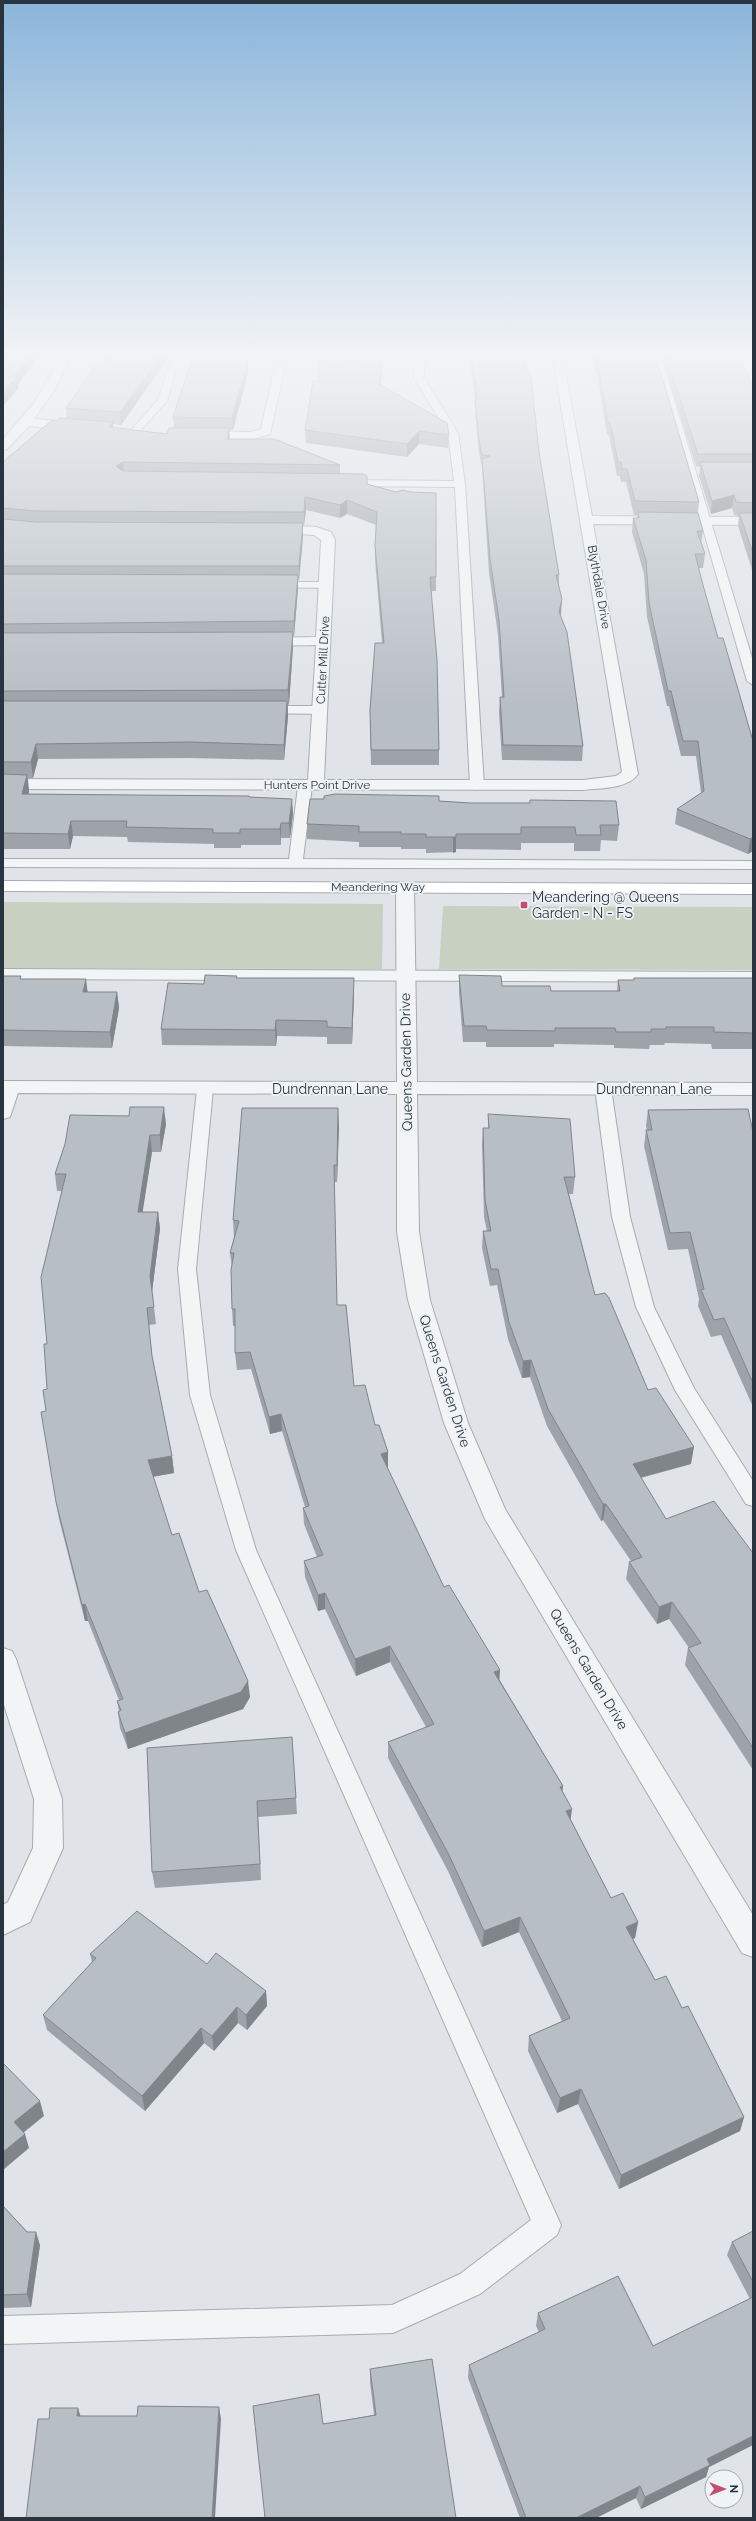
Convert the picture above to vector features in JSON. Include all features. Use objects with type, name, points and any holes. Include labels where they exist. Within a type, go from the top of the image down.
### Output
[{"type":"street","name":"Blythdale Drive","points":[[578,471],[630,774]]},
{"type":"street","points":[[587,520],[753,521]]},
{"type":"street","name":"Cutter Mill Drive","points":[[263,529],[295,529],[326,535],[328,540],[320,710],[310,786]]},
{"type":"street","points":[[253,642],[324,641]]},
{"type":"street","name":"Hunters Point Drive","points":[[3,784],[310,786],[583,785],[620,780],[630,774]]},
{"type":"street","name":"Meandering Way","points":[[3,886],[753,888]]},
{"type":"street","name":"Queens Garden Drive","points":[[405,886],[408,1232],[419,1300],[456,1423],[494,1512],[753,1944]]},
{"type":"street","points":[[3,1113],[6,1087]]},
{"type":"street","name":"Dundrennan Lane","points":[[6,1087],[205,1089],[753,1089]]},
{"type":"street","points":[[3,1659],[48,1799],[48,1848],[19,1912],[3,1921]]},
{"type":"lane","points":[[458,471],[477,786]]},
{"type":"lane","points":[[696,471],[706,520],[753,681]]},
{"type":"lane","points":[[332,482],[460,484]]},
{"type":"lane","points":[[263,585],[326,585]]},
{"type":"lane","points":[[249,710],[320,710]]},
{"type":"lane","points":[[296,863],[310,786]]},
{"type":"lane","points":[[3,863],[753,865]]},
{"type":"lane","points":[[3,974],[753,977]]},
{"type":"lane","points":[[603,1088],[621,1217],[645,1307],[685,1390],[753,1498]]},
{"type":"lane","points":[[3,2330],[394,2319],[470,2284],[547,2226],[246,1550],[200,1395],[187,1269],[205,1089]]},
{"type":"green space","points":[[3,902],[383,904],[382,969],[3,968]]},
{"type":"green space","points":[[443,906],[753,907],[753,970],[439,969]]},
{"type":"building","points":[[3,471],[364,474],[367,476],[367,484],[396,492],[403,490],[410,492],[436,493],[436,577],[430,577],[437,660],[439,750],[371,750],[370,710],[375,643],[384,643],[375,546],[377,512],[347,500],[340,505],[305,497],[304,512],[36,511],[3,508]]},
{"type":"building","points":[[483,471],[542,471],[559,575],[556,575],[562,599],[559,612],[567,632],[583,746],[503,745],[500,697],[504,697],[499,620],[490,559]]},
{"type":"building","points":[[627,471],[690,471],[699,502],[635,501]]},
{"type":"building","points":[[703,471],[753,471],[753,503],[736,502],[734,495],[712,501]]},
{"type":"building","points":[[638,512],[698,513],[703,531],[697,531],[705,554],[695,554],[718,638],[723,638],[753,741],[753,837],[750,839],[677,809],[704,791],[698,741],[683,741],[671,691],[668,691],[649,603],[646,560],[633,518],[639,518]]},
{"type":"building","points":[[739,513],[753,513],[753,553]]},
{"type":"building","points":[[3,519],[36,522],[303,523],[299,566],[3,566]]},
{"type":"building","points":[[3,574],[298,575],[294,621],[3,624]]},
{"type":"building","points":[[293,632],[288,690],[3,691],[3,633]]},
{"type":"building","points":[[3,701],[287,701],[284,745],[189,742],[36,744],[31,762],[3,762]]},
{"type":"building","points":[[3,774],[27,775],[22,794],[249,796],[292,799],[289,823],[281,823],[280,829],[240,829],[240,833],[213,833],[213,829],[126,827],[127,821],[71,821],[68,834],[3,833]]},
{"type":"building","points":[[335,794],[439,796],[439,801],[470,803],[530,803],[530,800],[616,801],[619,825],[600,825],[601,835],[576,835],[575,827],[521,827],[521,834],[456,834],[456,837],[426,837],[426,834],[401,834],[401,832],[359,832],[359,826],[307,824],[310,799],[324,799],[324,796]]},
{"type":"building","points":[[205,975],[237,976],[236,978],[354,978],[352,1028],[327,1027],[327,1021],[276,1020],[275,1030],[161,1029],[168,983],[204,984]]},
{"type":"building","points":[[459,975],[501,976],[502,986],[550,986],[551,991],[620,991],[618,980],[634,980],[634,978],[753,978],[753,1033],[714,1032],[714,1027],[666,1027],[666,1029],[651,1029],[651,1032],[616,1032],[615,1028],[555,1028],[555,1031],[487,1030],[486,1026],[464,1026]]},
{"type":"building","points":[[3,976],[21,976],[20,979],[86,979],[83,992],[117,992],[110,1032],[3,1030]]},
{"type":"building","points":[[130,1107],[164,1107],[160,1135],[150,1135],[138,1212],[158,1212],[150,1276],[154,1307],[147,1308],[152,1356],[172,1456],[148,1460],[172,1535],[179,1533],[199,1592],[207,1590],[248,1681],[241,1692],[125,1733],[118,1712],[121,1710],[117,1701],[123,1699],[85,1604],[82,1605],[56,1502],[41,1412],[46,1411],[43,1390],[47,1389],[44,1344],[47,1344],[41,1277],[66,1174],[55,1174],[65,1144],[70,1115],[129,1116]]},
{"type":"building","points":[[242,1108],[338,1108],[337,1165],[334,1165],[337,1305],[346,1305],[354,1386],[365,1385],[375,1425],[379,1425],[388,1452],[381,1454],[444,1587],[449,1585],[500,1670],[494,1672],[563,1786],[560,1787],[572,1809],[566,1811],[611,1898],[623,1893],[638,1922],[626,1927],[655,1980],[666,1976],[682,2008],[688,2006],[744,2117],[621,2175],[581,2089],[560,2098],[529,2036],[570,2018],[520,1917],[484,1931],[449,1855],[388,1742],[434,1724],[390,1646],[355,1659],[325,1593],[318,1595],[304,1561],[323,1555],[303,1508],[309,1506],[281,1414],[269,1417],[250,1352],[235,1353],[235,1309],[232,1309],[231,1270],[234,1253],[230,1253],[239,1221],[233,1220]]},
{"type":"building","points":[[748,1109],[753,1132],[753,1383],[724,1318],[714,1320],[701,1290],[704,1289],[690,1232],[670,1233],[646,1130],[652,1130],[648,1110]]},
{"type":"building","points":[[488,1114],[570,1119],[575,1177],[564,1177],[595,1295],[605,1293],[609,1298],[648,1390],[656,1388],[694,1447],[633,1464],[666,1519],[714,1501],[753,1553],[753,1748],[688,1648],[701,1643],[672,1602],[659,1607],[629,1562],[642,1557],[606,1504],[603,1504],[548,1409],[531,1360],[523,1361],[509,1322],[498,1269],[491,1269],[483,1231],[491,1231],[485,1200],[483,1128],[489,1128]]},
{"type":"building","points":[[292,1737],[296,1798],[257,1801],[260,1864],[152,1872],[147,1748]]},
{"type":"building","points":[[137,1911],[207,1964],[216,1953],[266,1991],[246,2015],[237,2007],[212,2036],[201,2028],[142,2096],[43,2015],[96,1958],[90,1954]]},
{"type":"building","points":[[3,2063],[40,2101],[14,2122],[25,2134],[3,2152]]},
{"type":"building","points":[[3,2206],[27,2232],[36,2232],[27,2294],[3,2295]]},
{"type":"building","points":[[753,2231],[753,2282],[732,2242]]},
{"type":"building","points":[[618,2276],[653,2346],[753,2297],[753,2436],[707,2459],[710,2465],[645,2497],[640,2486],[576,2518],[526,2518],[469,2365],[545,2329],[538,2313]]},
{"type":"building","points":[[432,2359],[456,2518],[265,2518],[253,2406],[319,2394],[323,2424],[376,2415],[370,2369]]},
{"type":"building","points":[[138,2406],[219,2407],[212,2518],[26,2518],[38,2419],[49,2419],[50,2408],[78,2408],[77,2416],[137,2416]]},
{"type":"place","name":"Meandering @ Queens Garden - N - FS","points":[[524,905]]}]
